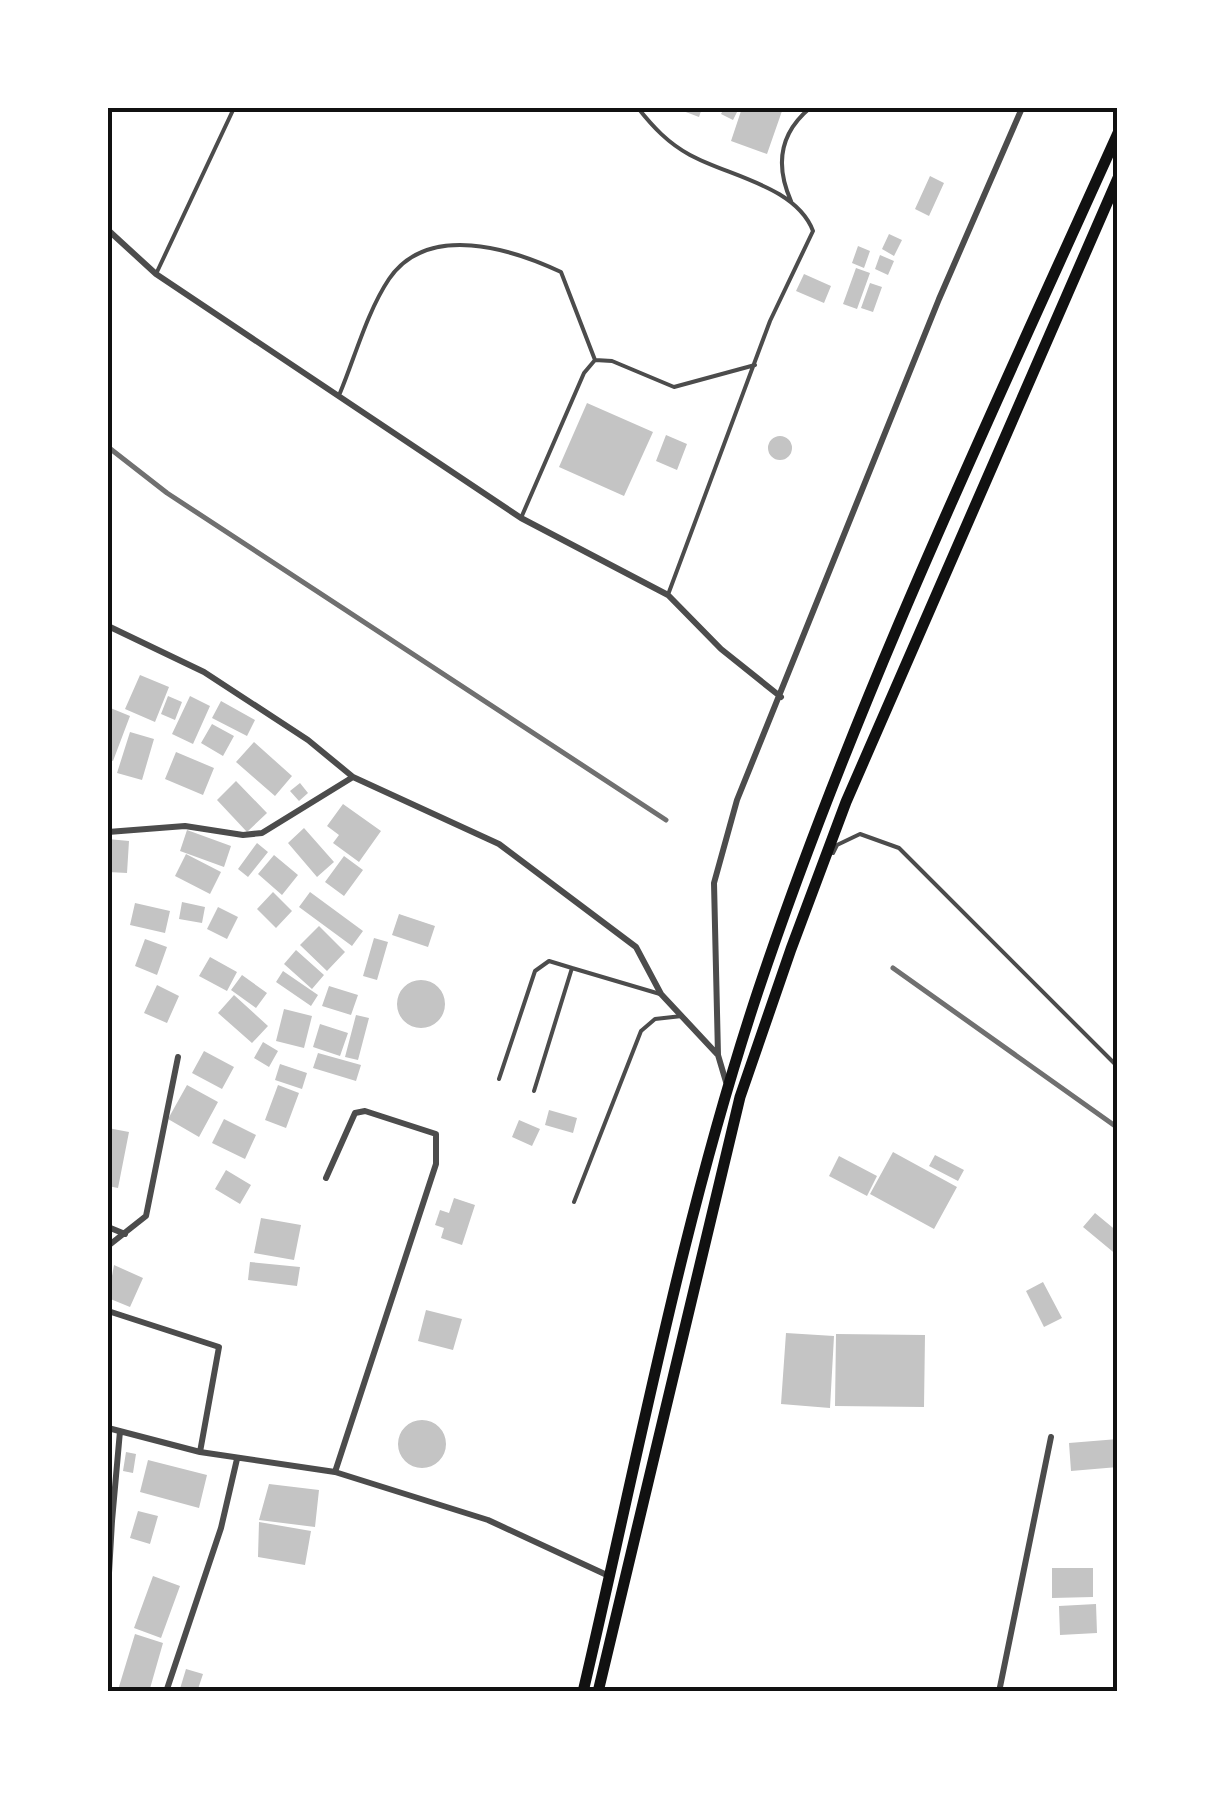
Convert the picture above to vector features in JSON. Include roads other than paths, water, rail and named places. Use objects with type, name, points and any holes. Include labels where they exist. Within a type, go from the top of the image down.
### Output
[{"type":"highway","points":[[583,1692],[676,1276],[728,1087],[829,796],[1118,133]]},
{"type":"highway","points":[[598,1692],[740,1097],[817,878],[1010,418],[1118,178]]},
{"type":"street","points":[[740,1097],[728,1087],[718,1055],[714,883],[737,800],[939,299],[1022,108]]},
{"type":"street","points":[[108,230],[156,274],[340,393],[521,518],[668,595],[721,649],[782,696]]},
{"type":"street","points":[[108,623],[204,672],[308,740],[353,777],[499,844],[636,947],[662,994],[718,1055]]},
{"type":"street","points":[[108,832],[185,826],[243,836],[262,833],[353,777]]},
{"type":"street","points":[[108,1246],[146,1216],[153,1196],[157,1144],[178,1057]]},
{"type":"street","points":[[326,1178],[355,1114],[365,1110],[436,1134],[436,1164],[335,1472]]},
{"type":"street","points":[[108,1227],[126,1234]]},
{"type":"street","points":[[108,1312],[219,1347],[200,1452]]},
{"type":"street","points":[[108,1428],[200,1452],[335,1472],[488,1520],[610,1576]]},
{"type":"street","points":[[108,1590],[110,1520],[120,1431]]},
{"type":"street","points":[[1000,1692],[1051,1438]]},
{"type":"street","points":[[166,1692],[221,1528],[237,1458]]},
{"type":"lane","points":[[156,274],[234,108]]},
{"type":"lane","points":[[638,108],[663,137],[689,155],[791,201],[808,216],[814,230],[755,365],[668,595]]},
{"type":"lane","points":[[791,201],[780,175],[783,146],[796,120],[810,108]]},
{"type":"lane","points":[[340,393],[388,281],[402,265],[456,246],[484,245],[524,255],[560,272],[595,360]]},
{"type":"lane","points":[[595,360],[612,361],[674,387],[755,365]]},
{"type":"lane","points":[[521,518],[584,373],[595,360]]},
{"type":"lane","points":[[817,878],[838,845],[860,834],[899,848],[1118,1067]]},
{"type":"lane","points":[[499,1079],[536,971],[549,962],[662,994]]},
{"type":"lane","points":[[534,1091],[572,968]]},
{"type":"lane","points":[[574,1202],[641,1030],[655,1019],[682,1016]]},
{"type":"railway","points":[[108,447],[167,493],[666,820]]},
{"type":"railway","points":[[893,968],[1118,1128]]}]
